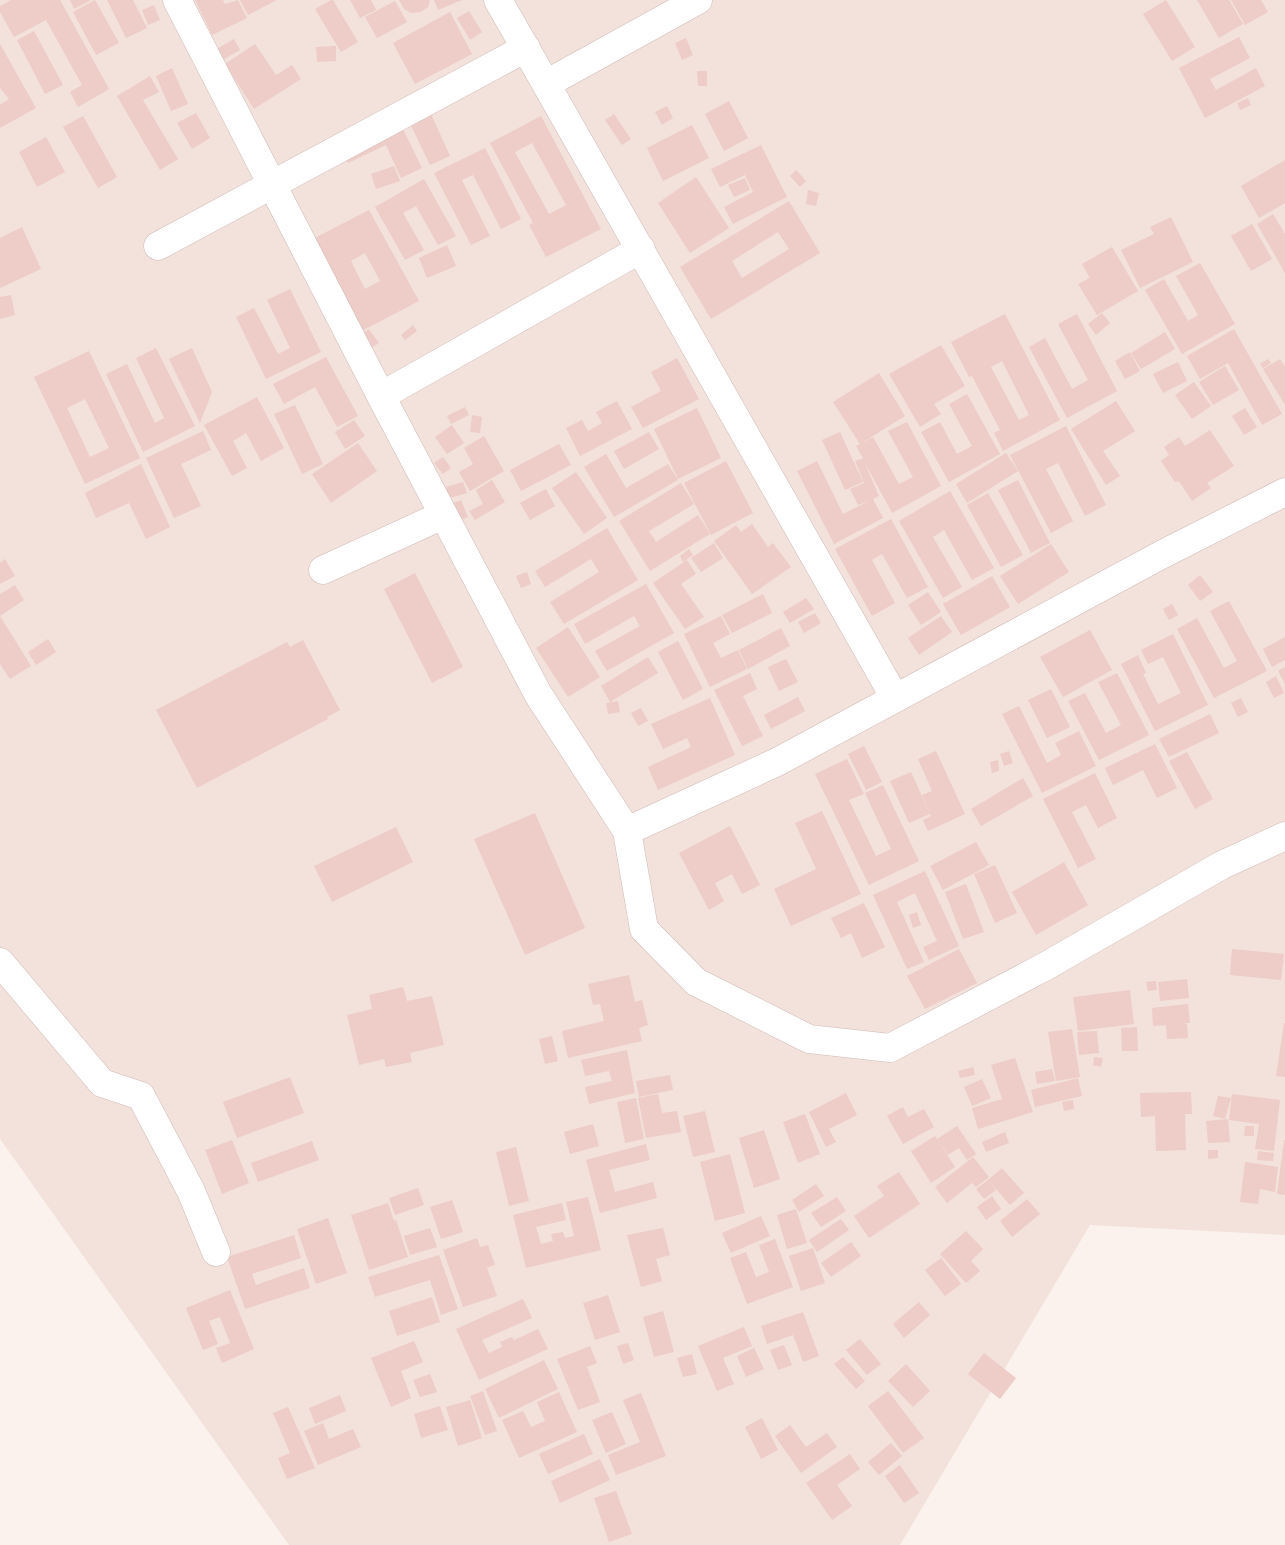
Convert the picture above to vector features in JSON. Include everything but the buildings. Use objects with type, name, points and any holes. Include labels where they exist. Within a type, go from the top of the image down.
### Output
[{"type":"street","points":[[177,0],[381,396],[538,694],[627,831],[644,929],[696,982],[809,1039],[890,1048],[1046,966],[1222,865],[1285,836]]},
{"type":"street","points":[[498,0],[895,698]]},
{"type":"street","points":[[546,84],[698,0]]},
{"type":"street","points":[[158,246],[526,48]]},
{"type":"street","points":[[381,396],[641,249]]},
{"type":"street","points":[[627,831],[777,762],[1161,555],[1285,492]]},
{"type":"street","points":[[323,570],[443,515]]},
{"type":"street","points":[[0,962],[102,1083],[141,1096],[192,1191],[216,1252]]},
{"type":"shaded area","points":[[0,0],[1285,0],[1285,1235],[1090,1225],[900,1545],[289,1545],[0,1139]]}]
